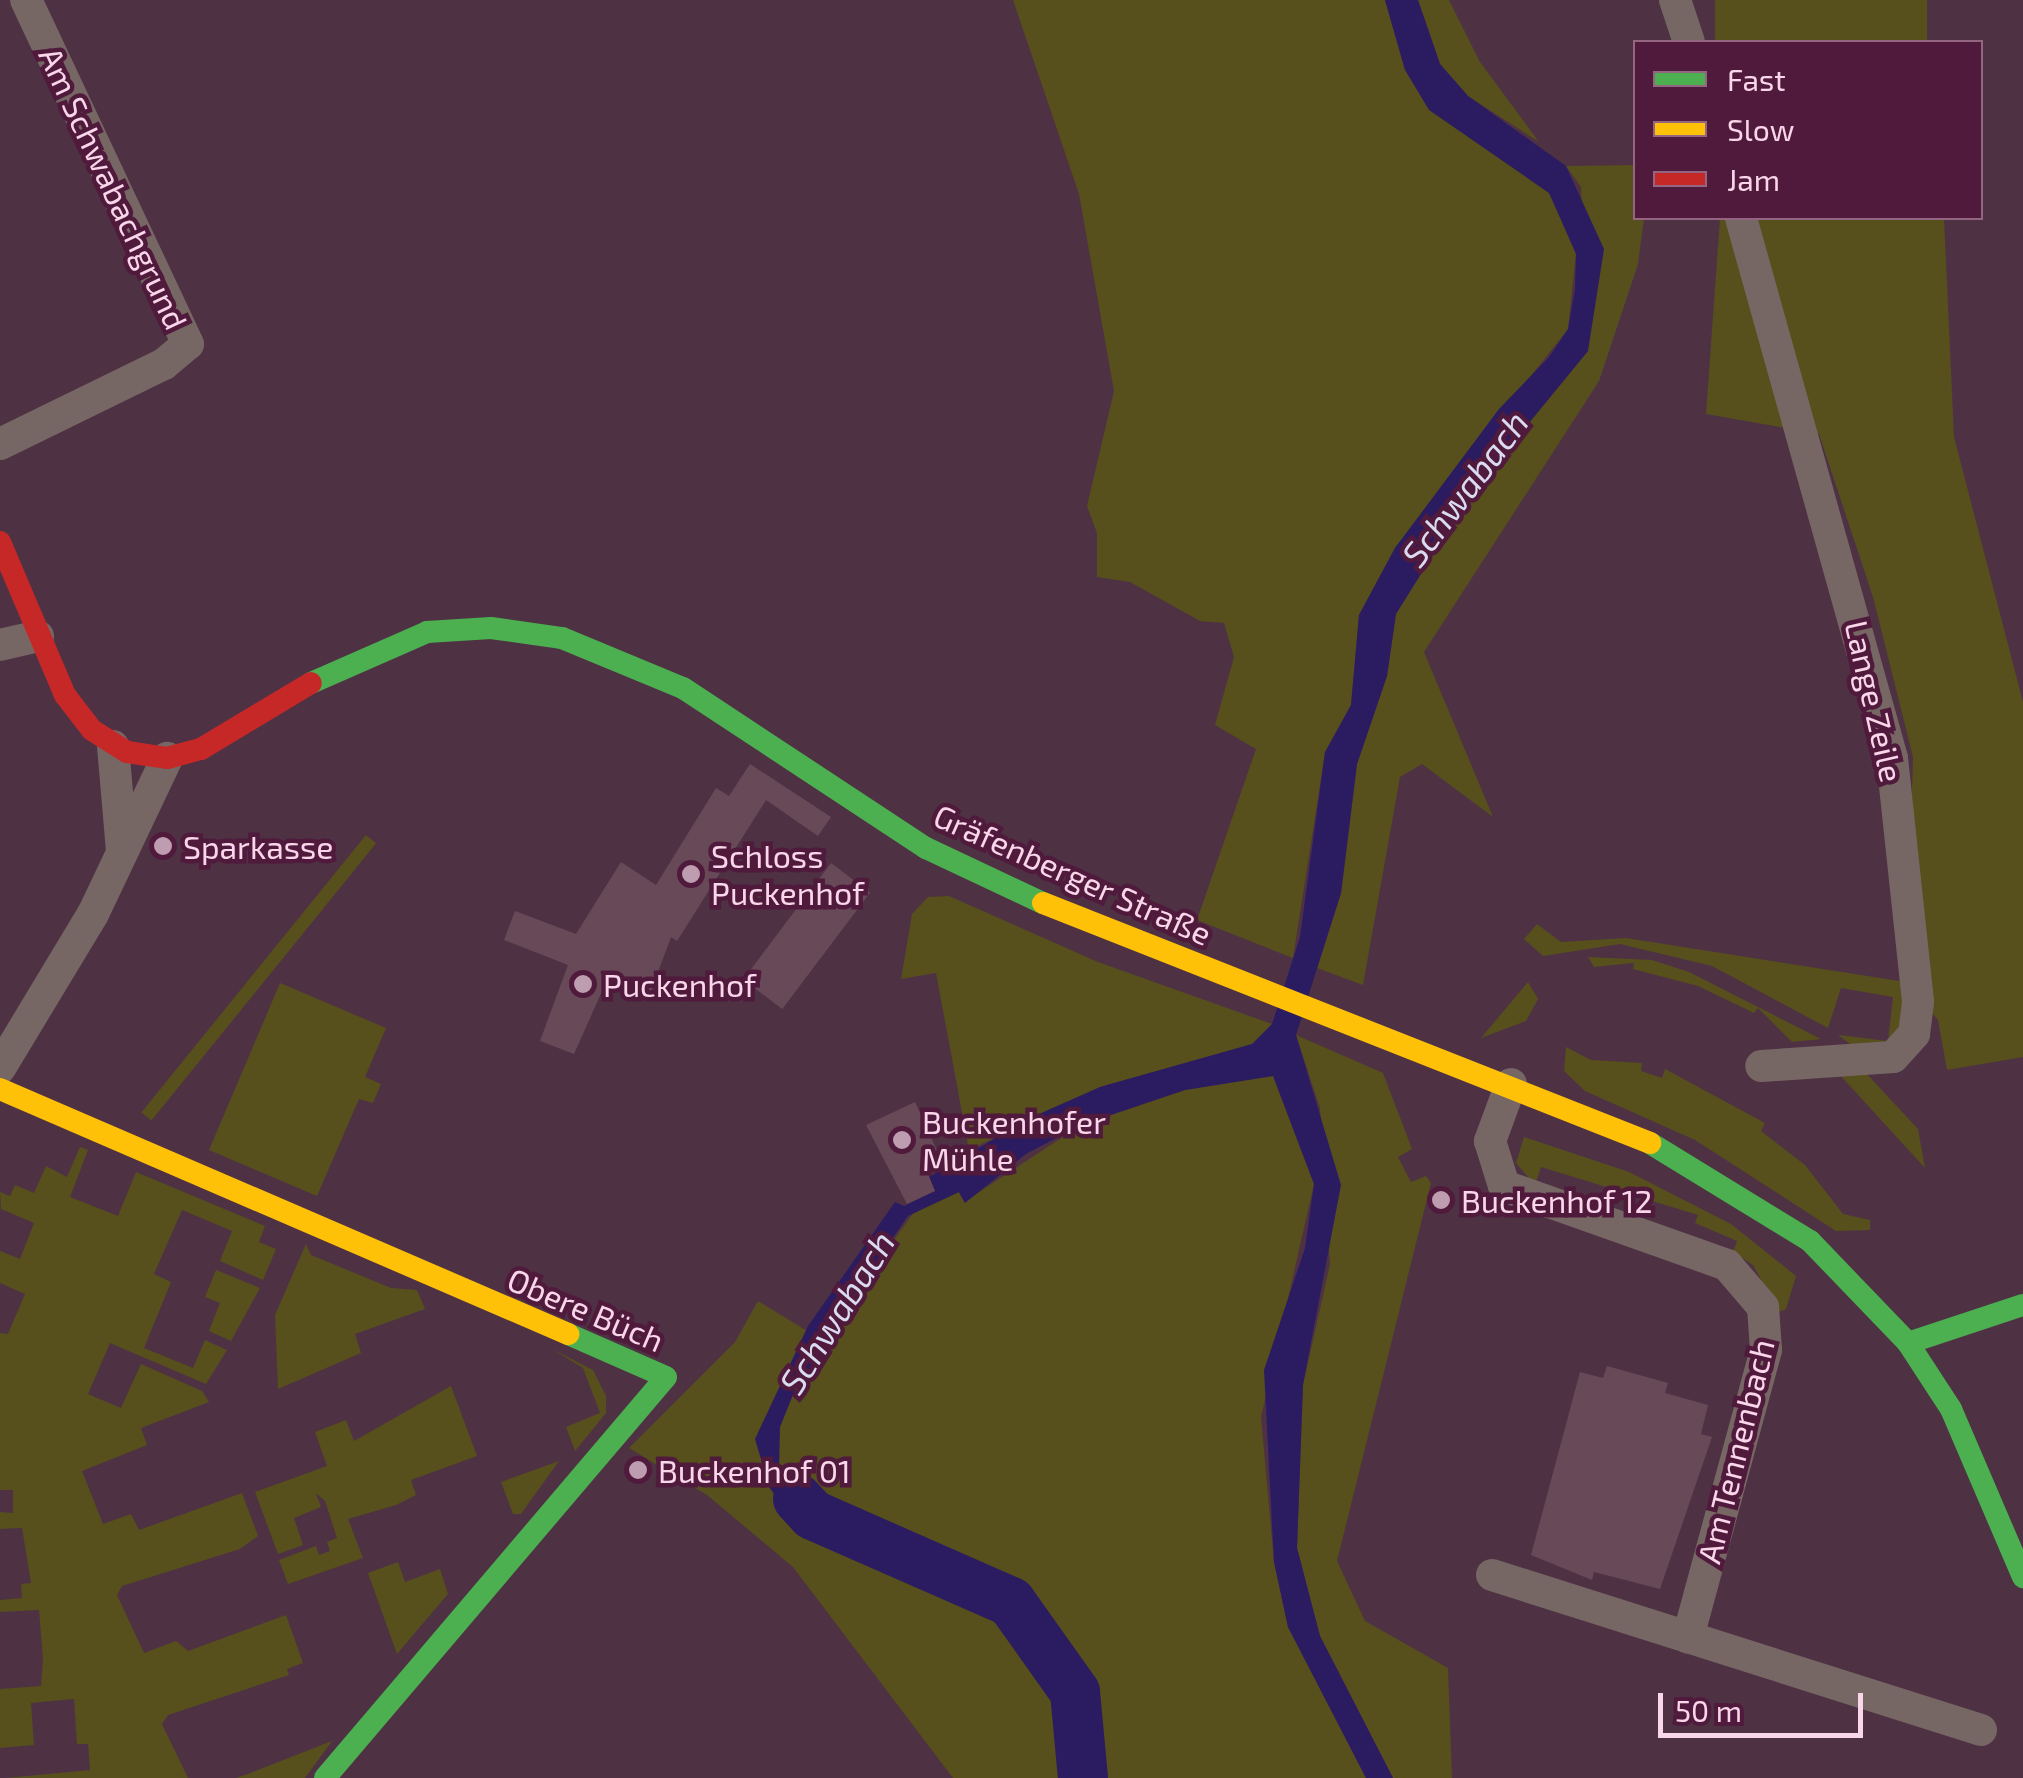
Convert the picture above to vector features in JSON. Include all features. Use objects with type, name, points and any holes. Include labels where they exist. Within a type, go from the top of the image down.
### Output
[{"type":"main road","points":[[0,542],[38,636],[74,710],[113,746],[167,758]]},
{"type":"main road","name":"Gräfenberger Straße","points":[[167,758],[212,744],[388,644],[474,628],[538,633],[611,654],[683,688],[926,848],[1202,967],[1511,1084],[1666,1148],[1762,1206],[1825,1254],[1908,1343],[1984,1476],[2023,1576]]},
{"type":"main road","name":"Obere Büch","points":[[0,1089],[666,1378],[325,1778]]},
{"type":"main road","points":[[1908,1343],[2023,1305]]},
{"type":"street","name":"Am Schwabachgrund","points":[[0,444],[164,364],[188,344],[26,0]]},
{"type":"street","points":[[1675,0],[1688,40]]},
{"type":"street","name":"Lange Zeile","points":[[1742,220],[1888,742],[1918,1002],[1911,1040],[1886,1060],[1761,1066]]},
{"type":"street","points":[[0,645],[38,636]]},
{"type":"street","points":[[113,746],[122,850]]},
{"type":"street","points":[[0,1068],[122,850],[167,758]]},
{"type":"street","name":"Am Tennenbach","points":[[1511,1084],[1490,1142],[1504,1186],[1718,1260],[1744,1276],[1763,1307],[1766,1350],[1688,1638]]},
{"type":"street","points":[[1492,1575],[1981,1730]]},
{"type":"shaded area","points":[[1013,0],[1385,0],[1405,70],[1549,193],[1566,219],[1576,254],[1568,329],[1395,548],[1359,615],[1351,705],[1325,753],[1293,958],[1197,920],[1256,749],[1215,725],[1234,657],[1224,623],[1200,621],[1130,582],[1097,577],[1097,533],[1087,506],[1114,391],[1079,194]]},
{"type":"shaded area","points":[[1418,0],[1449,0],[1480,62],[1539,142],[1468,96],[1440,64]]},
{"type":"shaded area","points":[[1715,0],[1927,0],[1927,40],[1715,40]]},
{"type":"shaded area","points":[[1633,165],[1633,220],[1644,220],[1638,264],[1599,381],[1424,652],[1493,817],[1422,764],[1400,777],[1363,985],[1317,968],[1341,893],[1357,764],[1387,676],[1396,614],[1470,495],[1588,351],[1581,187],[1566,166]]},
{"type":"shaded area","points":[[1720,220],[1944,220],[1954,437],[2023,702],[2023,1057],[1947,1070],[1938,1020],[1907,984],[1901,1040],[1865,1055],[1838,1035],[1888,1041],[1893,997],[1841,988],[1828,1028],[1712,966],[1620,944],[1543,956],[1524,939],[1537,924],[1561,942],[1626,938],[1906,982],[1913,757],[1873,597],[1819,434],[1706,414]]},
{"type":"shaded area","points":[[366,835],[376,843],[151,1121],[141,1112]]},
{"type":"shaded area","points":[[949,896],[1098,962],[1272,1024],[1253,1044],[1100,1087],[969,1150],[936,973],[901,979],[912,914],[928,897]]},
{"type":"shaded area","points":[[1588,957],[1652,960],[1689,972],[1821,1039],[1792,1042],[1758,1008],[1754,1013],[1698,986],[1633,969],[1634,963],[1594,967]]},
{"type":"shaded area","points":[[1528,982],[1538,999],[1526,1021],[1481,1038]]},
{"type":"shaded area","points":[[280,983],[386,1028],[365,1077],[381,1084],[373,1103],[359,1099],[317,1196],[209,1150]]},
{"type":"shaded area","points":[[1296,1035],[1383,1073],[1412,1149],[1398,1157],[1411,1182],[1426,1176],[1431,1183],[1337,1561],[1365,1621],[1448,1668],[1452,1778],[1393,1778],[1320,1636],[1297,1548],[1303,1385],[1330,1264],[1320,1108]]},
{"type":"shaded area","points":[[1566,1047],[1591,1060],[1642,1063],[1641,1071],[1662,1078],[1665,1069],[1765,1123],[1761,1131],[1805,1165],[1843,1214],[1870,1220],[1870,1230],[1836,1231],[1695,1140],[1585,1091],[1564,1071]]},
{"type":"shaded area","points":[[1866,1073],[1918,1129],[1925,1168],[1839,1074]]},
{"type":"shaded area","points":[[1273,1075],[1314,1184],[1261,1417],[1274,1562],[1288,1627],[1366,1778],[953,1778],[793,1567],[707,1495],[629,1448],[735,1342],[758,1301],[822,1340],[914,1212],[959,1192],[964,1202],[1081,1125],[1185,1090]]},
{"type":"shaded area","points":[[1524,1137],[1629,1172],[1731,1224],[1796,1276],[1786,1309],[1779,1312],[1753,1265],[1733,1252],[1737,1241],[1695,1223],[1698,1215],[1541,1167],[1535,1185],[1516,1163]]},
{"type":"shaded area","points":[[80,1147],[88,1150],[70,1197],[118,1216],[136,1172],[265,1226],[259,1242],[276,1249],[263,1280],[220,1261],[232,1231],[182,1210],[154,1274],[171,1282],[144,1348],[193,1368],[205,1340],[227,1350],[206,1384],[110,1343],[88,1394],[121,1408],[141,1364],[202,1391],[209,1402],[141,1428],[147,1445],[82,1471],[103,1524],[131,1514],[139,1530],[242,1493],[258,1536],[240,1549],[122,1586],[117,1595],[144,1653],[176,1641],[188,1651],[286,1615],[303,1663],[287,1669],[289,1675],[168,1715],[162,1724],[188,1778],[6,1778],[90,1770],[88,1744],[77,1744],[74,1699],[31,1703],[34,1745],[0,1748],[0,1689],[41,1686],[43,1659],[39,1610],[0,1612],[0,1600],[22,1598],[21,1584],[31,1583],[22,1528],[0,1529],[0,1512],[13,1513],[13,1490],[0,1490],[0,1333],[8,1334],[25,1294],[0,1283],[0,1251],[20,1259],[34,1223],[1,1209],[0,1192],[10,1196],[15,1185],[34,1193],[46,1166],[67,1177]]},
{"type":"shaded area","points":[[306,1244],[311,1255],[391,1288],[417,1290],[425,1309],[355,1334],[361,1353],[278,1389],[275,1315]]},
{"type":"shaded area","points":[[216,1270],[260,1288],[231,1341],[209,1331],[220,1303],[205,1297]]},
{"type":"shaded area","points":[[552,1349],[593,1370],[606,1396],[606,1413],[575,1451],[566,1427],[600,1413],[583,1368]]},
{"type":"shaded area","points":[[451,1386],[477,1456],[411,1480],[416,1495],[396,1505],[348,1519],[363,1558],[288,1584],[279,1560],[316,1546],[319,1555],[330,1551],[327,1542],[337,1538],[325,1501],[316,1493],[321,1507],[294,1518],[303,1545],[278,1554],[255,1492],[327,1466],[315,1432],[346,1420],[354,1441]]},
{"type":"shaded area","points":[[559,1461],[521,1514],[513,1514],[501,1482]]},
{"type":"shaded area","points":[[398,1562],[405,1582],[440,1569],[448,1594],[397,1654],[368,1573]]},
{"type":"shaded area","points":[[332,1741],[305,1778],[236,1778],[245,1775]]},
{"type":"water","points":[[1385,0],[1418,0],[1440,64],[1468,96],[1566,166],[1604,249],[1588,351],[1470,495],[1396,614],[1387,676],[1357,764],[1341,893],[1296,1035],[1341,1185],[1303,1385],[1297,1548],[1320,1636],[1393,1778],[1366,1778],[1288,1627],[1274,1562],[1264,1370],[1305,1248],[1314,1184],[1273,1076],[1185,1090],[1081,1125],[1026,1154],[965,1203],[959,1192],[908,1216],[822,1340],[813,1372],[799,1380],[780,1427],[779,1469],[856,1530],[821,1527],[786,1510],[769,1487],[755,1439],[808,1326],[895,1202],[904,1206],[935,1191],[929,1177],[1030,1118],[1100,1087],[1252,1044],[1272,1024],[1300,937],[1325,752],[1351,705],[1359,615],[1395,548],[1499,409],[1549,357],[1568,329],[1575,289],[1576,254],[1549,193],[1429,110],[1405,70]]},
{"type":"building","points":[[750,764],[831,817],[818,836],[766,800],[677,941],[671,937],[649,996],[607,980],[574,1054],[540,1041],[568,965],[504,940],[515,911],[576,934],[621,862],[656,885],[716,788],[729,796]]},
{"type":"building","name":"Puckenhof","points":[[831,863],[870,892],[782,1009],[743,980]]},
{"type":"building","name":"Buckenhofer Mühle","points":[[915,1102],[939,1155],[923,1162],[935,1191],[907,1204],[866,1125]]},
{"type":"building","points":[[1607,1366],[1668,1383],[1665,1393],[1708,1405],[1701,1434],[1712,1437],[1660,1589],[1594,1572],[1592,1580],[1531,1555],[1580,1372],[1603,1378]]},
{"type":"waterway","name":"Schwabach","points":[[798,1499],[813,1515],[1011,1602],[1075,1692],[1083,1778]]},
{"type":"traffic: fast","points":[[311,683],[427,632],[491,628],[562,638],[683,688],[926,848],[1043,903]]},
{"type":"traffic: fast","points":[[1650,1143],[1810,1241],[1908,1343],[1951,1409],[2023,1577]]},
{"type":"traffic: fast","points":[[1908,1343],[2023,1305]]},
{"type":"traffic: fast","points":[[325,1778],[666,1377],[568,1334]]},
{"type":"traffic: slow","points":[[1043,903],[1650,1143]]},
{"type":"traffic: slow","points":[[0,1089],[568,1334]]},
{"type":"traffic: jam","points":[[0,542],[65,695],[92,730],[127,752],[167,758],[201,749],[311,683]]},
{"type":"place","name":"Sparkasse","points":[[163,846]]},
{"type":"place","name":"Schloss Puckenhof","points":[[691,874]]},
{"type":"place","name":"Puckenhof","points":[[583,984]]},
{"type":"place","name":"Buckenhofer Mühle","points":[[902,1140]]},
{"type":"place","name":"Buckenhof 12","points":[[1441,1200]]},
{"type":"place","name":"Buckenhof 01","points":[[638,1470]]}]
